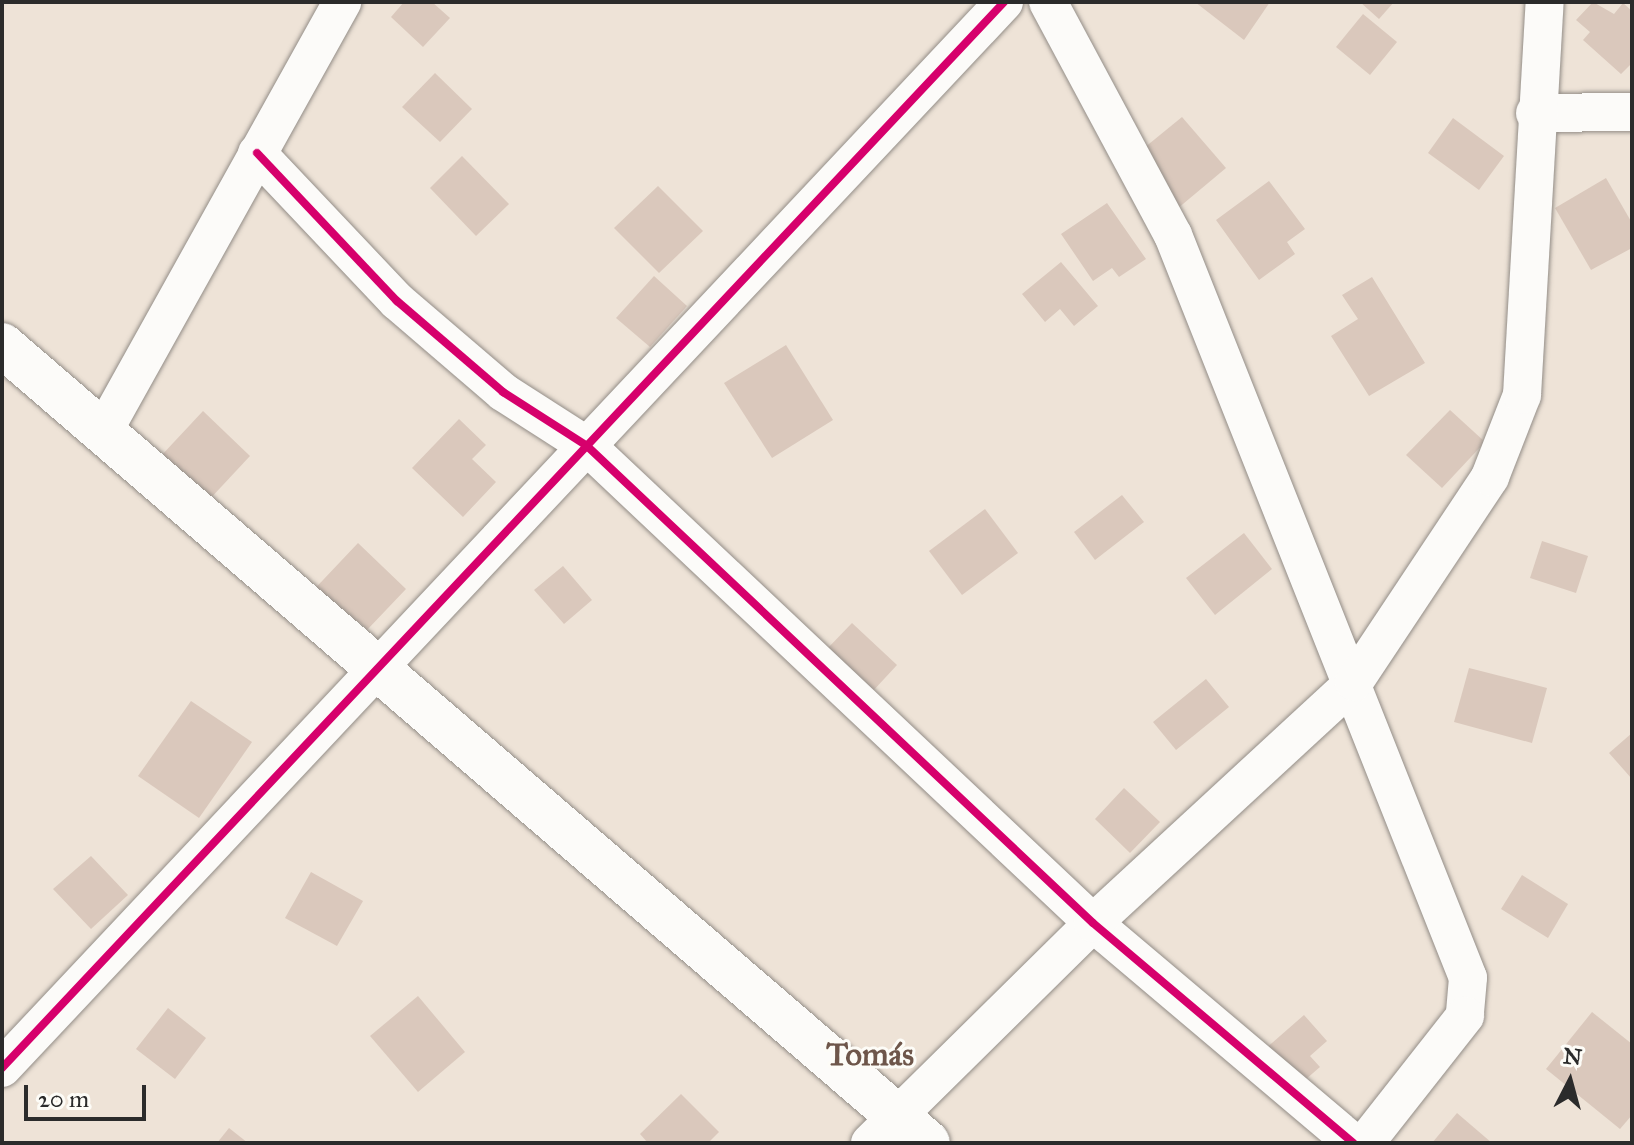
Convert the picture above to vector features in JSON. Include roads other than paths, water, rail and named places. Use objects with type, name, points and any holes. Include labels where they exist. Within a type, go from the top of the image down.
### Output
[{"type":"street","points":[[103,432],[342,2]]},
{"type":"street","points":[[2,1068],[1004,2]]},
{"type":"street","points":[[1048,2],[1173,235],[1354,682],[1469,989],[1465,1016],[1365,1143]]},
{"type":"street","points":[[2,345],[375,669],[899,1134],[1093,923],[1354,682],[1509,438],[1522,395],[1535,113],[1545,2]]},
{"type":"street","points":[[1535,113],[1632,112]]},
{"type":"street","points":[[257,153],[452,351],[587,446],[1093,923],[1353,1143]]},
{"type":"district","name":"Tomás","points":[[870,1055]]}]
